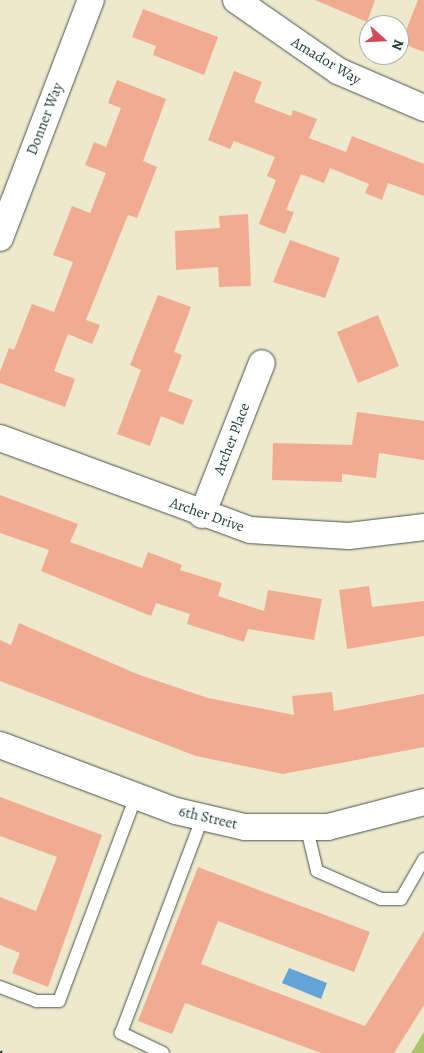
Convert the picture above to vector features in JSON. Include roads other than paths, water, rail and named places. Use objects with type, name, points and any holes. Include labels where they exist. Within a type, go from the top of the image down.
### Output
[{"type":"street","name":"Donner Way","points":[[0,238],[90,0]]},
{"type":"street","name":"Amador Way","points":[[236,0],[338,71],[424,108]]},
{"type":"street","name":"Archer Place","points":[[202,515],[262,363]]},
{"type":"street","name":"Archer Drive","points":[[0,438],[202,515],[250,530],[287,535],[349,536],[424,527]]},
{"type":"street","name":"6th Street","points":[[0,745],[202,819],[245,827],[306,829],[424,802]]},
{"type":"lane","points":[[0,987],[37,1001],[59,1001],[136,796]]},
{"type":"lane","points":[[163,1053],[121,1033],[202,819]]},
{"type":"lane","points":[[306,829],[317,871],[381,899],[401,899],[424,859]]},
{"type":"water","points":[[289,968],[327,983],[321,999],[282,983]]}]
